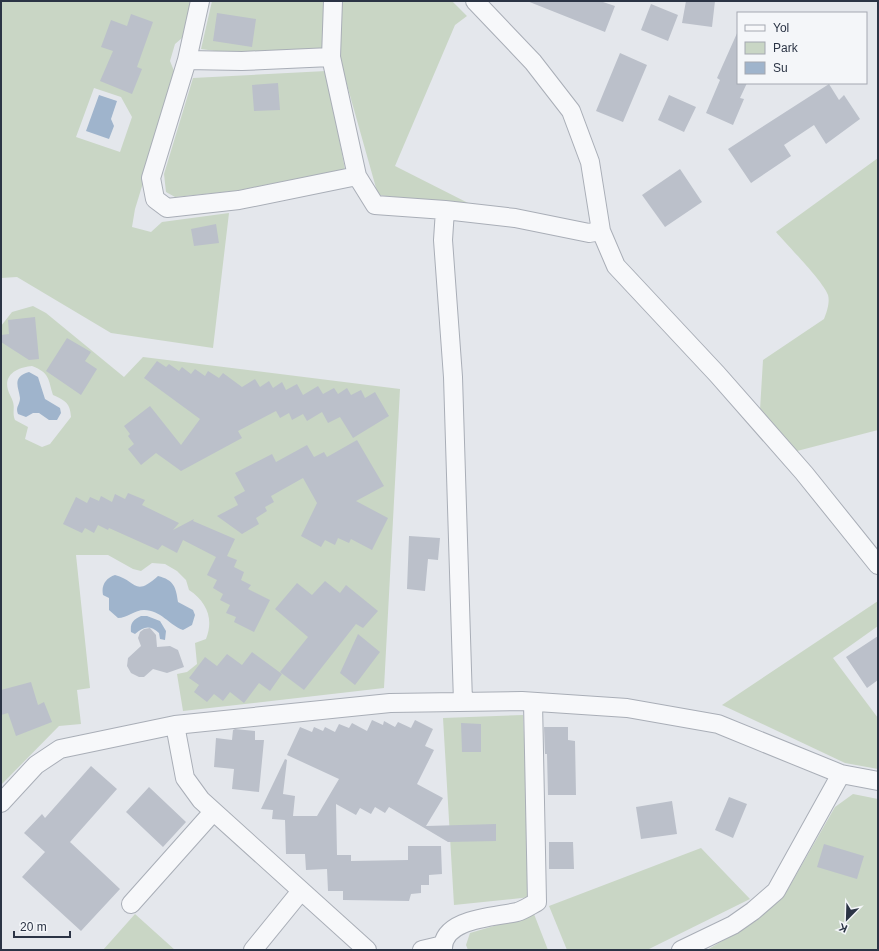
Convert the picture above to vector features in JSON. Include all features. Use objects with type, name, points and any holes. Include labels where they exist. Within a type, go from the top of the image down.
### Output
[{"type":"street","points":[[200,1],[187,60],[150,178],[155,199],[167,208],[239,200],[356,176]]},
{"type":"street","points":[[334,1],[331,57],[356,176],[375,204],[515,218],[589,233],[601,232]]},
{"type":"street","points":[[475,1],[533,62],[571,111],[590,162],[601,232],[616,266],[717,374],[804,473],[878,565]]},
{"type":"street","points":[[187,60],[242,61],[331,57]]},
{"type":"street","points":[[445,210],[443,240],[453,377],[463,702]]},
{"type":"street","points":[[422,950],[443,948],[448,934],[458,925],[519,911],[537,902],[533,702]]},
{"type":"street","points":[[1,803],[36,765],[60,749],[174,725],[390,703],[533,702],[627,708],[718,724],[841,774],[878,781]]},
{"type":"street","points":[[174,725],[185,778],[201,800],[367,950]]},
{"type":"street","points":[[681,950],[733,925],[753,911],[776,891],[841,774]]},
{"type":"street","points":[[131,904],[213,812]]},
{"type":"street","points":[[253,950],[302,891]]},
{"type":"green space","points":[[1,1],[191,1],[182,38],[175,44],[170,61],[176,76],[135,209],[132,227],[151,232],[162,222],[229,213],[213,348],[111,333],[17,277],[1,278]],"holes":[[[94,88],[121,97],[132,117],[120,152],[76,137]]]},
{"type":"green space","points":[[212,1],[324,1],[325,49],[244,55],[201,49]]},
{"type":"green space","points":[[340,1],[452,1],[467,16],[455,25],[395,166],[476,207],[378,195],[340,60]]},
{"type":"green space","points":[[326,71],[345,169],[235,191],[175,197],[166,192],[164,174],[193,78]]},
{"type":"green space","points":[[878,158],[878,430],[797,451],[760,410],[763,360],[824,319],[829,298],[819,281],[776,232]]},
{"type":"green space","points":[[33,306],[46,313],[124,377],[143,357],[400,389],[384,688],[183,711],[177,674],[187,672],[197,664],[195,643],[206,639],[208,632],[209,618],[200,600],[189,590],[186,580],[177,571],[165,564],[152,563],[141,571],[133,569],[108,555],[76,555],[90,688],[77,690],[81,724],[59,726],[1,785],[1,326],[12,312]],"holes":[[[32,366],[47,377],[53,395],[68,405],[70,408],[71,417],[50,444],[42,447],[25,439],[28,427],[15,420],[13,402],[8,392],[7,384],[10,375],[22,368]]]},
{"type":"green space","points":[[878,601],[878,626],[833,658],[878,718],[878,769],[845,763],[722,705]]},
{"type":"green space","points":[[523,715],[531,897],[454,905],[443,718]]},
{"type":"green space","points":[[853,794],[878,799],[878,950],[707,950],[757,920],[784,896],[835,807]]},
{"type":"green space","points":[[701,848],[750,899],[647,950],[567,950],[549,906]]},
{"type":"green space","points":[[135,914],[175,950],[103,950]]},
{"type":"green space","points":[[534,914],[548,950],[468,950],[466,945],[470,933]]},
{"type":"water","points":[[99,95],[117,101],[111,119],[114,126],[109,139],[86,131]]},
{"type":"water","points":[[29,372],[38,377],[45,399],[60,408],[61,413],[57,420],[49,420],[39,413],[33,413],[26,417],[18,414],[17,410],[20,398],[17,383],[23,374]]},
{"type":"water","points":[[115,575],[122,577],[139,587],[144,586],[158,576],[168,580],[175,588],[178,602],[193,610],[195,615],[192,625],[183,630],[155,612],[144,610],[118,618],[109,610],[109,598],[103,595],[105,582]]},
{"type":"water","points":[[141,616],[147,616],[160,621],[166,631],[165,640],[160,639],[159,633],[150,628],[141,629],[135,634],[131,632],[133,622]]},
{"type":"building","points":[[527,1],[600,1],[615,6],[605,32]]},
{"type":"building","points":[[686,1],[715,1],[712,27],[682,23]]},
{"type":"building","points":[[651,4],[678,15],[668,41],[641,30]]},
{"type":"building","points":[[217,13],[256,19],[252,47],[213,41]]},
{"type":"building","points":[[131,14],[153,22],[137,67],[142,69],[132,94],[100,81],[113,51],[101,47],[111,20],[127,26]]},
{"type":"building","points":[[737,33],[737,84],[747,84],[740,98],[744,99],[733,125],[706,113],[720,80],[717,78]]},
{"type":"building","points":[[620,53],[647,65],[623,122],[596,111]]},
{"type":"building","points":[[278,83],[280,110],[254,111],[252,85]]},
{"type":"building","points":[[829,84],[839,100],[844,95],[860,119],[826,144],[814,125],[784,145],[791,156],[751,183],[728,149]]},
{"type":"building","points":[[669,95],[696,107],[684,132],[658,120]]},
{"type":"building","points":[[680,169],[702,202],[665,227],[642,195]]},
{"type":"building","points":[[216,224],[219,243],[194,246],[191,229]]},
{"type":"building","points":[[35,317],[39,359],[29,360],[1,342],[1,335],[9,334],[8,320]]},
{"type":"building","points":[[67,338],[91,352],[85,361],[97,369],[81,395],[46,371]]},
{"type":"building","points":[[157,361],[166,367],[169,364],[179,371],[182,367],[191,374],[195,369],[205,376],[208,371],[219,378],[223,373],[242,387],[255,379],[260,387],[269,381],[273,388],[282,382],[286,390],[297,384],[303,395],[318,386],[323,394],[334,388],[338,394],[347,388],[351,395],[361,390],[365,398],[375,392],[389,416],[353,438],[340,417],[328,423],[322,412],[307,421],[303,414],[292,420],[289,413],[280,418],[276,411],[238,431],[242,438],[181,471],[156,453],[141,465],[128,449],[134,444],[128,436],[130,434],[124,426],[150,406],[181,445],[200,419],[144,378]]},
{"type":"building","points":[[357,440],[384,486],[356,501],[388,518],[372,550],[351,539],[349,543],[338,538],[335,545],[325,540],[321,547],[301,536],[317,503],[303,478],[271,496],[274,502],[265,507],[267,511],[256,518],[259,524],[242,534],[217,516],[238,505],[234,497],[245,491],[235,473],[272,454],[276,462],[307,445],[314,457],[324,452],[327,457]]},
{"type":"building","points":[[128,493],[145,500],[142,505],[179,523],[173,530],[194,519],[193,521],[235,539],[227,556],[237,560],[234,567],[244,572],[241,580],[251,585],[248,589],[270,600],[254,632],[234,622],[236,617],[226,613],[230,605],[220,600],[223,594],[213,588],[217,580],[207,575],[216,557],[183,540],[177,553],[162,545],[158,550],[109,528],[108,530],[98,525],[94,533],[85,528],[82,533],[63,524],[76,497],[87,503],[90,497],[99,501],[101,496],[112,502],[115,494],[125,499]]},
{"type":"building","points":[[409,536],[440,538],[438,560],[428,559],[425,591],[407,589]]},
{"type":"building","points":[[325,581],[340,593],[346,585],[378,611],[363,628],[356,624],[304,690],[280,672],[308,637],[275,609],[297,583],[312,595]]},
{"type":"building","points":[[150,628],[156,635],[157,647],[170,646],[178,650],[184,667],[167,673],[153,669],[144,677],[139,677],[131,673],[127,666],[128,658],[141,646],[138,638],[140,632],[144,629]]},
{"type":"building","points":[[358,634],[380,652],[355,685],[340,673]]},
{"type":"building","points":[[878,636],[878,680],[867,688],[846,657]]},
{"type":"building","points":[[252,652],[282,674],[270,691],[259,683],[244,703],[230,692],[223,701],[214,694],[207,702],[194,692],[199,685],[189,678],[205,657],[217,666],[227,654],[242,665]]},
{"type":"building","points":[[31,682],[38,705],[44,702],[52,722],[16,736],[8,713],[1,715],[1,690]]},
{"type":"building","points":[[372,720],[383,725],[384,721],[395,727],[398,722],[411,728],[415,720],[433,729],[425,746],[434,750],[417,784],[443,798],[426,826],[496,824],[496,841],[448,842],[389,807],[385,813],[375,807],[371,814],[360,808],[356,815],[336,804],[337,855],[351,855],[351,861],[408,860],[408,846],[441,846],[442,874],[429,875],[429,885],[421,885],[421,893],[411,894],[409,901],[343,900],[343,891],[328,891],[327,869],[306,870],[305,854],[286,854],[285,820],[272,819],[273,810],[261,809],[285,759],[287,760],[283,794],[295,796],[293,816],[317,816],[339,779],[287,755],[300,727],[312,732],[314,727],[323,731],[325,727],[335,732],[339,724],[349,728],[352,723],[367,731]]},
{"type":"building","points":[[461,723],[481,724],[481,752],[462,752]]},
{"type":"building","points":[[544,727],[568,727],[568,740],[575,741],[576,795],[548,795],[547,754],[545,754]]},
{"type":"building","points":[[233,730],[255,731],[255,740],[264,740],[259,792],[232,789],[234,769],[214,767],[216,738],[232,740]]},
{"type":"building","points":[[91,766],[117,789],[70,842],[120,889],[81,931],[22,877],[45,852],[24,833],[42,814],[45,818]]},
{"type":"building","points":[[149,787],[186,822],[163,847],[126,812]]},
{"type":"building","points":[[729,797],[747,804],[733,838],[715,830]]},
{"type":"building","points":[[672,801],[677,834],[641,839],[636,807]]},
{"type":"building","points":[[549,842],[573,842],[574,869],[549,869]]},
{"type":"building","points":[[824,844],[864,856],[857,879],[817,867]]}]
